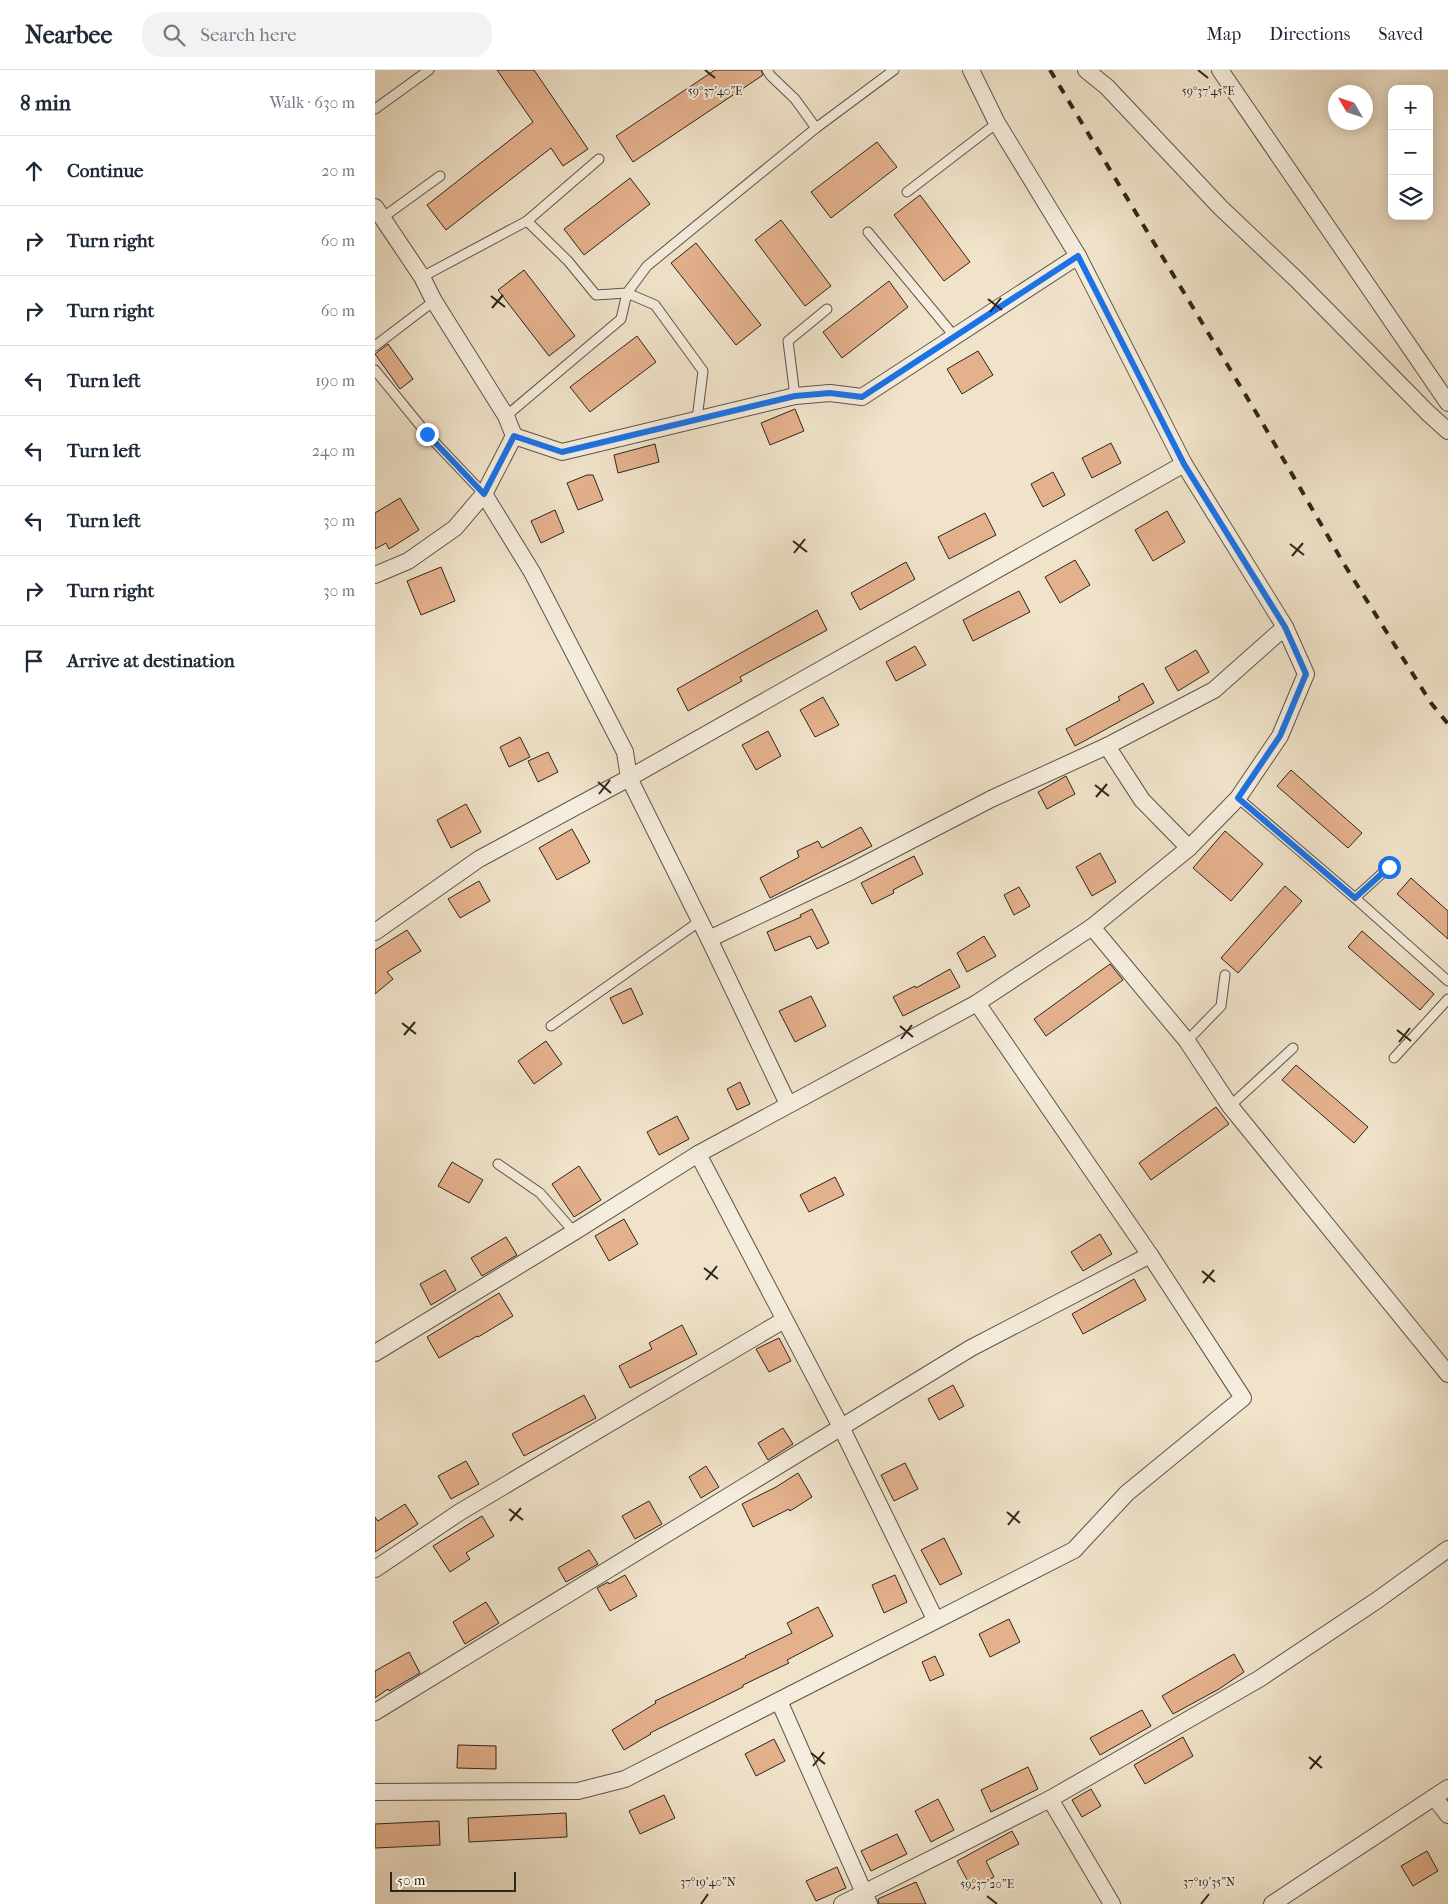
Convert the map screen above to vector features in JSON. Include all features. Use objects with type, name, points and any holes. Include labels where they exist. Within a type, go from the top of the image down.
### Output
[{"type":"street","points":[[375,1352],[574,1232],[698,1154],[977,1003],[1092,927],[1189,848],[1238,798],[1280,736],[1306,674],[1285,627],[1184,464],[1078,256],[997,123],[971,70]]},
{"type":"street","points":[[1087,70],[1107,87],[1221,208],[1448,431]]},
{"type":"street","points":[[1220,70],[1448,403]]},
{"type":"street","points":[[375,575],[408,561],[455,528],[484,494],[514,436],[506,416],[434,301],[422,277],[377,213]]},
{"type":"street","points":[[514,436],[562,452],[795,396],[830,393],[862,397],[1078,256]]},
{"type":"street","points":[[375,932],[479,859],[629,778],[1184,464]]},
{"type":"street","points":[[484,494],[532,572],[625,752],[629,778],[788,1104]]},
{"type":"street","points":[[709,939],[852,871],[991,799],[1107,746],[1215,690],[1285,627]]},
{"type":"street","points":[[1107,746],[1142,800],[1189,848]]},
{"type":"street","points":[[1092,927],[1187,1041],[1230,1106],[1448,1374]]},
{"type":"street","points":[[375,1792],[578,1791],[625,1779],[935,1619],[1075,1550],[1127,1494],[1243,1398],[1150,1255],[977,1003]]},
{"type":"street","points":[[698,1154],[841,1427],[935,1619]]},
{"type":"street","points":[[375,1712],[971,1348],[1150,1255]]},
{"type":"street","points":[[375,1569],[460,1512],[784,1320]]},
{"type":"street","points":[[841,1904],[866,1899],[1050,1799],[1259,1679],[1376,1601],[1448,1549]]},
{"type":"street","points":[[779,1701],[866,1899]]},
{"type":"street","points":[[1272,1904],[1441,1793],[1448,1815]]},
{"type":"street","points":[[1050,1799],[1112,1904]]},
{"type":"lane","points":[[375,109],[429,70]]},
{"type":"lane","points":[[767,70],[795,99],[815,128]]},
{"type":"lane","points":[[506,416],[621,319],[627,293],[647,266],[815,128],[894,70]]},
{"type":"lane","points":[[907,192],[997,123]]},
{"type":"lane","points":[[422,277],[527,221],[599,159]]},
{"type":"lane","points":[[377,213],[440,176]]},
{"type":"lane","points":[[527,221],[568,261],[596,295],[627,293],[655,305],[703,371],[697,419]]},
{"type":"lane","points":[[868,232],[955,338]]},
{"type":"lane","points":[[375,346],[434,301]]},
{"type":"lane","points":[[795,396],[788,341],[827,309]]},
{"type":"lane","points":[[375,370],[427,434],[484,494]]},
{"type":"lane","points":[[1238,798],[1448,981]]},
{"type":"lane","points":[[1355,898],[1389,867]]},
{"type":"lane","points":[[551,1026],[700,921]]},
{"type":"lane","points":[[1187,1041],[1221,1006],[1225,975]]},
{"type":"lane","points":[[1394,1058],[1448,999]]},
{"type":"lane","points":[[1230,1106],[1293,1048]]},
{"type":"lane","points":[[499,1164],[541,1194],[574,1232]]},
{"type":"building","points":[[497,70],[534,70],[588,149],[563,166],[551,148],[446,230],[427,205],[533,122]]},
{"type":"building","points":[[715,70],[761,70],[763,75],[633,162],[616,136]]},
{"type":"building","points":[[877,142],[897,167],[831,218],[811,192]]},
{"type":"building","points":[[630,178],[650,204],[584,255],[564,229]]},
{"type":"building","points":[[920,195],[970,262],[944,281],[894,215]]},
{"type":"building","points":[[781,220],[831,286],[805,306],[755,240]]},
{"type":"building","points":[[696,243],[761,325],[736,345],[671,263]]},
{"type":"building","points":[[524,270],[575,336],[549,356],[498,290]]},
{"type":"building","points":[[889,281],[908,307],[842,358],[823,332]]},
{"type":"building","points":[[637,336],[656,362],[590,412],[570,387]]},
{"type":"building","points":[[388,344],[413,379],[400,389],[375,354]]},
{"type":"building","points":[[978,351],[993,375],[962,394],[947,369]]},
{"type":"building","points":[[795,409],[804,431],[770,445],[761,423]]},
{"type":"building","points":[[1111,443],[1121,463],[1092,478],[1082,458]]},
{"type":"building","points":[[655,444],[659,462],[618,473],[614,455]]},
{"type":"building","points":[[1053,472],[1065,495],[1043,507],[1031,484]]},
{"type":"building","points":[[587,475],[593,475],[603,500],[578,510],[567,483]]},
{"type":"building","points":[[400,498],[419,530],[389,549],[386,543],[375,549],[375,513]]},
{"type":"building","points":[[555,510],[564,532],[541,543],[531,521]]},
{"type":"building","points":[[1167,511],[1185,542],[1153,561],[1135,530]]},
{"type":"building","points":[[985,513],[996,535],[949,559],[938,537]]},
{"type":"building","points":[[1075,560],[1090,585],[1060,603],[1045,577]]},
{"type":"building","points":[[906,562],[915,579],[860,610],[851,593]]},
{"type":"building","points":[[441,567],[455,601],[421,615],[407,581]]},
{"type":"building","points":[[1019,591],[1030,612],[973,641],[963,620]]},
{"type":"building","points":[[817,610],[827,630],[740,677],[742,681],[688,711],[677,689]]},
{"type":"building","points":[[915,646],[926,665],[896,681],[886,662]]},
{"type":"building","points":[[1196,650],[1209,672],[1178,691],[1165,668]]},
{"type":"building","points":[[1143,683],[1154,703],[1075,746],[1066,729],[1120,700],[1118,697]]},
{"type":"building","points":[[823,697],[839,725],[815,737],[800,710]]},
{"type":"building","points":[[768,731],[781,756],[756,770],[742,745]]},
{"type":"building","points":[[520,737],[530,757],[509,767],[500,747]]},
{"type":"building","points":[[548,752],[558,772],[538,782],[528,761]]},
{"type":"building","points":[[1291,770],[1362,833],[1348,848],[1277,786]]},
{"type":"building","points":[[1066,776],[1075,794],[1047,809],[1038,792]]},
{"type":"building","points":[[466,804],[481,832],[451,848],[437,820]]},
{"type":"building","points":[[861,827],[872,846],[770,898],[760,878],[799,857],[797,851],[818,841],[822,848]]},
{"type":"building","points":[[572,829],[590,862],[557,880],[539,848]]},
{"type":"building","points":[[1225,831],[1263,864],[1231,901],[1193,868]]},
{"type":"building","points":[[1100,853],[1116,882],[1092,896],[1076,867]]},
{"type":"building","points":[[914,856],[923,874],[893,890],[894,893],[872,904],[861,883]]},
{"type":"building","points":[[1411,878],[1448,911],[1448,939],[1397,894]]},
{"type":"building","points":[[479,881],[490,901],[460,918],[448,899]]},
{"type":"building","points":[[1285,886],[1302,901],[1238,973],[1221,958]]},
{"type":"building","points":[[1019,887],[1030,906],[1014,915],[1004,895]]},
{"type":"building","points":[[812,909],[829,943],[817,949],[810,936],[775,951],[767,932],[801,917],[800,915]]},
{"type":"building","points":[[407,930],[421,951],[387,972],[393,979],[375,994],[375,950]]},
{"type":"building","points":[[1362,931],[1434,994],[1420,1010],[1348,947]]},
{"type":"building","points":[[984,936],[996,956],[967,972],[957,953]]},
{"type":"building","points":[[1110,964],[1123,980],[1046,1036],[1034,1019]]},
{"type":"building","points":[[950,969],[960,987],[903,1016],[893,997],[915,986],[916,988]]},
{"type":"building","points":[[631,988],[643,1014],[623,1024],[610,998]]},
{"type":"building","points":[[811,996],[826,1026],[795,1042],[779,1011]]},
{"type":"building","points":[[546,1041],[562,1064],[534,1084],[518,1061]]},
{"type":"building","points":[[1296,1065],[1368,1127],[1354,1143],[1282,1080]]},
{"type":"building","points":[[740,1082],[750,1104],[737,1110],[727,1089]]},
{"type":"building","points":[[1216,1107],[1229,1124],[1151,1180],[1139,1163]]},
{"type":"building","points":[[677,1116],[689,1139],[659,1155],[647,1132]]},
{"type":"building","points":[[452,1162],[483,1180],[469,1203],[438,1186]]},
{"type":"building","points":[[579,1166],[601,1200],[574,1217],[552,1184]]},
{"type":"building","points":[[835,1177],[844,1195],[809,1212],[800,1195]]},
{"type":"building","points":[[624,1219],[638,1244],[609,1261],[595,1236]]},
{"type":"building","points":[[1100,1234],[1112,1254],[1083,1271],[1071,1252]]},
{"type":"building","points":[[506,1237],[517,1255],[482,1276],[471,1258]]},
{"type":"building","points":[[445,1270],[456,1290],[431,1305],[420,1284]]},
{"type":"building","points":[[1134,1279],[1146,1300],[1083,1334],[1072,1314]]},
{"type":"building","points":[[499,1293],[513,1316],[439,1358],[427,1337]]},
{"type":"building","points":[[682,1325],[697,1354],[630,1388],[619,1366],[652,1349],[649,1343]]},
{"type":"building","points":[[779,1338],[791,1361],[769,1372],[756,1349]]},
{"type":"building","points":[[953,1385],[964,1406],[939,1420],[928,1399]]},
{"type":"building","points":[[584,1395],[596,1418],[524,1456],[512,1434]]},
{"type":"building","points":[[783,1428],[793,1444],[768,1460],[758,1443]]},
{"type":"building","points":[[466,1461],[479,1484],[451,1499],[438,1476]]},
{"type":"building","points":[[905,1463],[918,1489],[894,1501],[881,1475]]},
{"type":"building","points":[[706,1466],[719,1487],[701,1498],[689,1477]]},
{"type":"building","points":[[798,1473],[812,1497],[790,1511],[789,1509],[753,1527],[742,1504],[776,1487]]},
{"type":"building","points":[[649,1501],[662,1524],[635,1539],[622,1516]]},
{"type":"building","points":[[405,1504],[418,1524],[375,1552],[375,1517],[378,1521]]},
{"type":"building","points":[[482,1516],[494,1536],[466,1553],[470,1559],[450,1572],[433,1546]]},
{"type":"building","points":[[944,1538],[962,1574],[940,1585],[921,1550]]},
{"type":"building","points":[[589,1550],[598,1564],[566,1582],[558,1568]]},
{"type":"building","points":[[625,1575],[637,1596],[610,1611],[597,1588]]},
{"type":"building","points":[[895,1575],[907,1602],[884,1613],[872,1585]]},
{"type":"building","points":[[486,1602],[499,1623],[465,1644],[453,1622]]},
{"type":"building","points":[[818,1607],[833,1636],[787,1660],[789,1663],[650,1733],[624,1750],[612,1730],[656,1703],[655,1701],[792,1633],[787,1623]]},
{"type":"building","points":[[1009,1619],[1020,1642],[990,1657],[979,1634]]},
{"type":"building","points":[[409,1652],[420,1673],[389,1691],[388,1689],[375,1698],[375,1671]]},
{"type":"building","points":[[1234,1654],[1244,1672],[1219,1689],[1173,1714],[1162,1696]]},
{"type":"building","points":[[935,1656],[944,1675],[930,1681],[922,1662]]},
{"type":"building","points":[[1142,1710],[1151,1726],[1100,1755],[1090,1738]]},
{"type":"building","points":[[1183,1737],[1193,1756],[1145,1784],[1134,1765]]},
{"type":"building","points":[[774,1739],[785,1761],[756,1776],[745,1754]]},
{"type":"building","points":[[458,1745],[496,1746],[496,1769],[457,1768]]},
{"type":"building","points":[[1028,1767],[1038,1789],[991,1812],[981,1790]]},
{"type":"building","points":[[1091,1789],[1101,1806],[1082,1817],[1072,1800]]},
{"type":"building","points":[[664,1795],[675,1818],[640,1834],[629,1811]]},
{"type":"building","points":[[938,1799],[954,1830],[931,1842],[915,1811]]},
{"type":"building","points":[[566,1813],[567,1837],[469,1842],[468,1818]]},
{"type":"building","points":[[439,1821],[440,1845],[375,1848],[375,1824]]},
{"type":"building","points":[[1012,1831],[1019,1844],[986,1861],[994,1877],[972,1889],[957,1861]]},
{"type":"building","points":[[897,1834],[907,1854],[871,1871],[861,1851]]},
{"type":"building","points":[[1427,1851],[1438,1871],[1413,1886],[1401,1866]]},
{"type":"building","points":[[837,1867],[846,1888],[816,1901],[806,1881]]},
{"type":"building","points":[[916,1882],[926,1904],[879,1904],[878,1899]]},
{"type":"railway","points":[[1050,70],[1263,424],[1344,564],[1431,703],[1448,724]]},
{"type":"route","points":[[427,434],[484,494],[514,436],[562,452],[795,396],[830,393],[862,397],[1078,256],[1184,464],[1285,627],[1306,674],[1280,736],[1238,798],[1355,898],[1389,867]]}]
